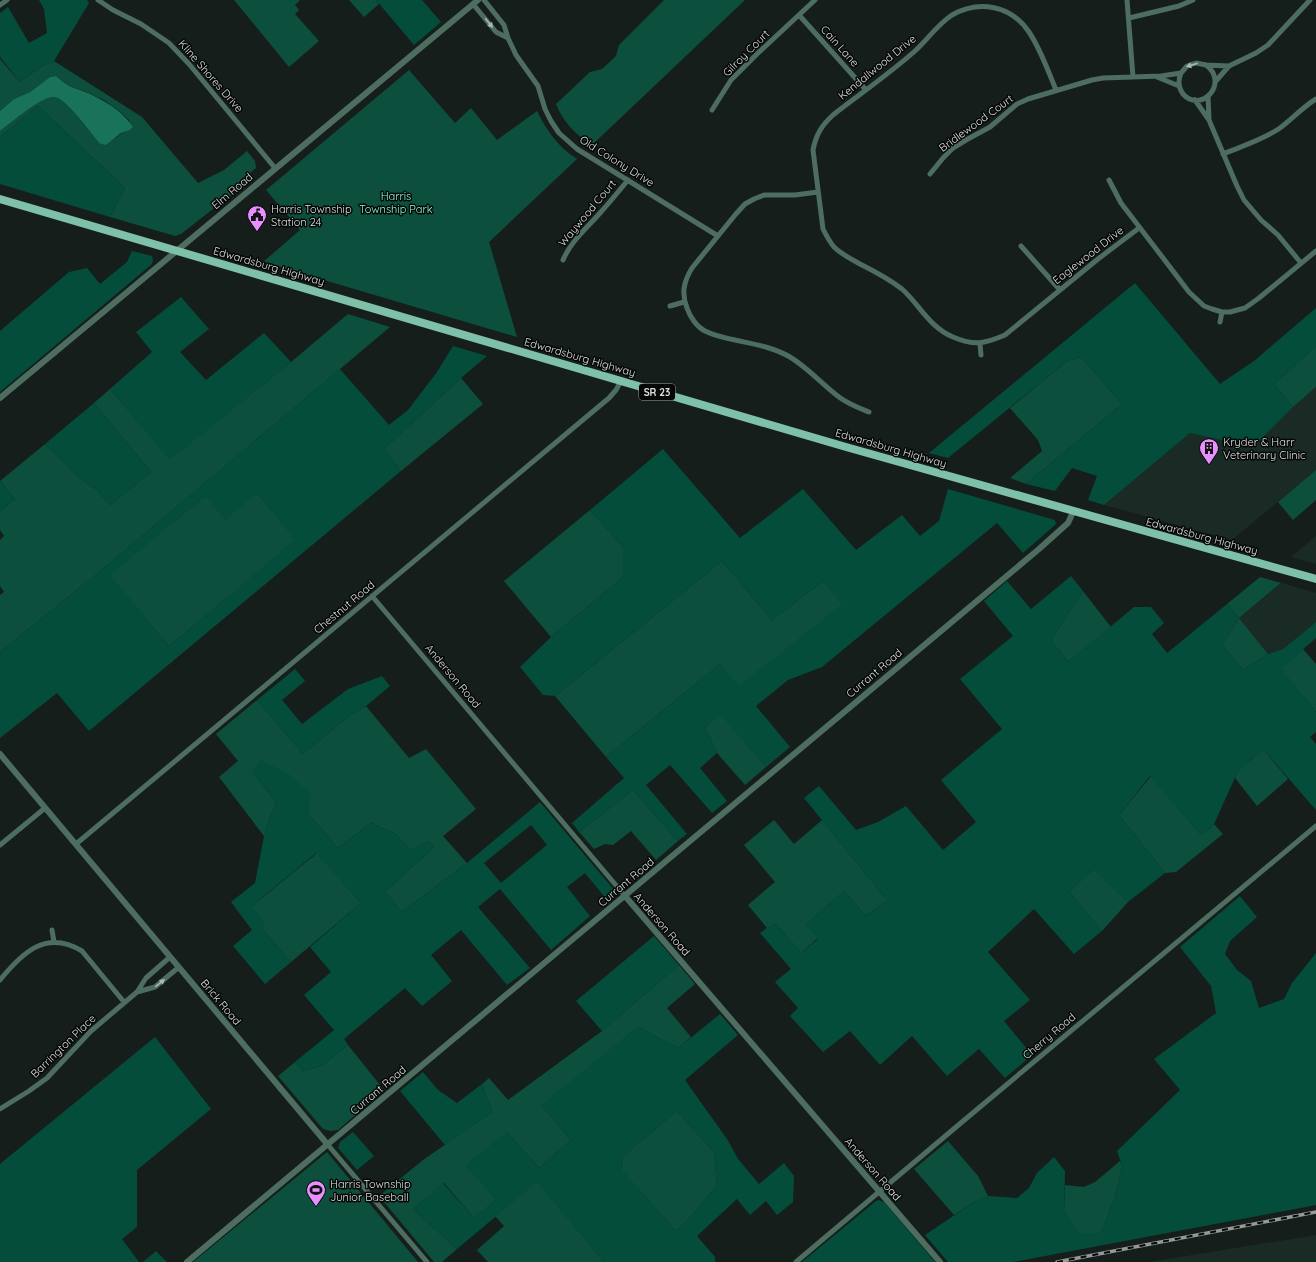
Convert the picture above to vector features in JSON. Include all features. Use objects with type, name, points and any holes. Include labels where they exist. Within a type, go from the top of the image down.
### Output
[{"type":"main road","name":"Edwardsburg Highway","points":[[0,199],[1073,512],[1316,579]]},
{"type":"street","points":[[0,5],[7,0]]},
{"type":"street","name":"Kline Shores Drive","points":[[98,0],[113,10],[142,24],[169,43],[189,64],[275,168]]},
{"type":"street","name":"Old Colony Drive","points":[[484,0],[504,25],[516,55],[538,86],[545,110],[559,133],[577,149],[718,236]]},
{"type":"street","name":"Gilroy Court","points":[[712,110],[731,80],[815,0]]},
{"type":"street","points":[[1127,0],[1133,77]]},
{"type":"street","points":[[1129,18],[1179,6],[1193,0]]},
{"type":"street","points":[[1195,100],[1204,99],[1212,92],[1215,82],[1229,66],[1256,53],[1268,45],[1310,0]]},
{"type":"street","name":"Elm Road","points":[[0,398],[475,2]]},
{"type":"street","name":"Old Colony Drive","points":[[475,2],[496,32],[508,38]]},
{"type":"street","name":"Kendallwood Drive","points":[[980,344],[966,342],[951,337],[941,331],[930,321],[918,305],[902,290],[886,278],[846,256],[835,248],[823,229],[813,150],[815,139],[818,131],[833,115],[903,62],[952,15],[972,7],[991,3],[1013,16],[1028,31],[1035,42],[1056,90]]},
{"type":"street","name":"Cain Lane","points":[[799,15],[866,90]]},
{"type":"street","points":[[1229,66],[1206,66],[1201,64],[1192,64],[1181,73],[1178,81],[1179,86],[1185,95],[1195,100],[1209,120],[1244,200],[1261,220],[1278,235],[1301,263]]},
{"type":"street","points":[[1206,66],[1213,72],[1215,82]]},
{"type":"street","points":[[1156,77],[1181,73]]},
{"type":"street","points":[[1156,77],[1179,86]]},
{"type":"street","name":"Bridlewood Court","points":[[930,174],[953,148],[997,122],[1017,104],[1028,99],[1103,78],[1156,77]]},
{"type":"street","points":[[1208,96],[1209,120]]},
{"type":"street","points":[[1224,154],[1268,135],[1289,121],[1300,110],[1316,99]]},
{"type":"street","name":"Waywood Court","points":[[563,260],[567,250],[573,242],[628,180]]},
{"type":"street","points":[[1109,180],[1121,203],[1139,228]]},
{"type":"street","points":[[818,192],[795,195],[764,195],[745,204],[734,215],[692,268],[686,278],[683,290],[684,302],[695,323],[704,331],[717,336],[774,349],[790,357],[808,370],[841,398],[852,405],[869,412]]},
{"type":"street","name":"Eaglewood Drive","points":[[980,344],[1005,334],[1098,258],[1139,228],[1197,300],[1204,306],[1222,312]]},
{"type":"street","points":[[1021,246],[1060,290]]},
{"type":"street","points":[[1220,322],[1222,312],[1236,311],[1252,304],[1316,251]]},
{"type":"street","points":[[670,306],[684,302]]},
{"type":"street","points":[[980,344],[981,355]]},
{"type":"street","name":"Chestnut Road","points":[[76,844],[609,398],[621,381]]},
{"type":"street","name":"Currant Road","points":[[187,1262],[1039,549],[1068,523],[1073,512]]},
{"type":"street","name":"Anderson Road","points":[[372,596],[625,896],[940,1262]]},
{"type":"street","name":"Brick Road","points":[[0,754],[427,1262]]},
{"type":"street","points":[[0,845],[45,808]]},
{"type":"street","name":"Cherry Road","points":[[796,1262],[1316,826]]},
{"type":"street","points":[[52,930],[54,942]]},
{"type":"street","points":[[0,980],[25,953],[40,945],[54,942],[71,945],[82,951],[124,1002]]},
{"type":"street","name":"Barrington Place","points":[[0,1109],[47,1078],[91,1031],[137,992],[146,978],[170,957]]},
{"type":"street","name":"Barrington Place","points":[[137,992],[154,987],[179,967]]},
{"type":"shaded area","points":[[39,0],[87,0],[89,3],[54,61],[42,66],[20,82],[0,57],[0,13],[8,7],[29,43],[47,33],[44,9]]},
{"type":"shaded area","points":[[376,0],[422,0],[441,22],[414,45]]},
{"type":"shaded area","points":[[56,76],[69,86],[90,94],[111,105],[123,115],[133,127],[121,133],[105,145],[99,143],[71,109],[65,103],[54,97],[35,105],[0,131],[0,111],[14,99],[30,92],[50,77]]},
{"type":"shaded area","points":[[38,106],[125,188],[110,217],[0,184],[0,137]]},
{"type":"shaded area","points":[[132,251],[152,256],[152,264],[0,392],[0,331],[69,272],[87,268],[100,284],[127,262]]},
{"type":"shaded area","points":[[1135,283],[1220,384],[1254,361],[1316,308],[1316,346],[1274,384],[1293,407],[1253,447],[1190,433],[1104,505],[1088,500],[1097,476],[1072,468],[1055,491],[1026,484],[1122,404],[1081,357],[1067,361],[948,458],[929,453]]},
{"type":"shaded area","points":[[181,297],[209,329],[180,352],[206,380],[264,333],[291,362],[170,460],[110,389],[152,352],[136,332]]},
{"type":"shaded area","points":[[453,346],[487,356],[384,449],[401,471],[89,731],[57,693],[0,738],[0,652],[104,568],[340,369],[389,425],[408,410],[437,372]],"holes":[[[257,493],[295,540],[169,646],[110,575],[205,496],[225,520]]]},
{"type":"shaded area","points":[[1316,387],[1316,470],[1232,540],[1104,505],[1190,433],[1253,447],[1293,407]]},
{"type":"shaded area","points":[[94,403],[151,472],[110,505],[97,490],[81,479],[45,444]]},
{"type":"shaded area","points":[[663,449],[740,538],[803,489],[856,550],[902,515],[920,536],[939,521],[948,489],[1055,520],[1056,524],[1023,553],[997,523],[822,667],[788,680],[756,706],[790,747],[766,767],[720,714],[705,727],[717,753],[700,768],[727,801],[712,813],[670,765],[646,785],[687,834],[678,841],[633,790],[579,832],[572,823],[624,778],[606,757],[720,664],[739,686],[842,604],[823,581],[772,620],[722,561],[555,696],[543,695],[520,667],[551,637],[623,577],[623,547],[590,510]]},
{"type":"shaded area","points":[[0,481],[15,499],[0,511]]},
{"type":"shaded area","points":[[1316,536],[1316,564],[1291,557]]},
{"type":"shaded area","points":[[1071,576],[1083,591],[1051,640],[1068,662],[1134,607],[1151,607],[1164,623],[1152,634],[1167,653],[1227,604],[1239,618],[1222,645],[1243,670],[1268,654],[1283,649],[1316,622],[1316,638],[1281,668],[1316,712],[1316,732],[1310,737],[1316,744],[1316,810],[1263,749],[1238,771],[1214,824],[1201,835],[1150,776],[1119,815],[1165,873],[1128,902],[1093,869],[1069,892],[1102,931],[1074,954],[1034,909],[988,952],[1030,1000],[1004,1021],[1032,1055],[1005,1078],[979,1049],[947,1076],[912,1036],[880,1065],[850,1031],[823,1052],[790,1016],[798,1008],[775,982],[791,969],[760,933],[776,924],[801,953],[818,939],[806,925],[844,891],[866,916],[887,900],[804,798],[819,786],[856,830],[878,822],[906,806],[943,850],[976,822],[941,780],[1002,729],[960,679],[1013,636],[984,601],[1007,581],[1031,609]]},
{"type":"shaded area","points":[[1282,583],[1316,593],[1316,622],[1283,649],[1268,654],[1239,618]]},
{"type":"shaded area","points":[[295,669],[305,681],[282,700],[302,724],[348,689],[382,676],[390,686],[366,706],[349,716],[303,754],[257,700]]},
{"type":"shaded area","points":[[261,760],[289,774],[311,795],[309,815],[338,848],[371,823],[396,834],[410,850],[429,841],[434,847],[385,892],[402,912],[467,863],[540,802],[615,891],[614,896],[608,901],[585,873],[567,887],[590,916],[551,950],[500,889],[478,907],[530,968],[507,985],[461,930],[431,955],[452,981],[422,1006],[405,988],[344,1039],[348,1045],[321,1066],[303,1071],[295,1062],[334,1030],[304,995],[331,972],[310,947],[361,903],[316,853],[252,906],[265,923],[262,929],[291,962],[265,984],[233,946],[252,930],[231,902],[255,883],[264,836],[270,817],[277,804],[252,770]],"holes":[[[531,825],[547,845],[501,883],[484,863]]]},
{"type":"shaded area","points":[[1240,896],[1257,917],[1230,941],[1225,954],[1237,970],[1251,981],[1259,1008],[1284,999],[1292,983],[1316,953],[1316,1205],[1013,1262],[948,1262],[925,1235],[974,1202],[988,1196],[1017,1198],[1029,1188],[1037,1173],[1054,1157],[1065,1171],[1064,1211],[1080,1233],[1101,1233],[1115,1197],[1122,1166],[1117,1151],[1180,1090],[1154,1059],[1216,1013],[1211,986],[1180,947]]},
{"type":"shaded area","points":[[654,936],[679,965],[602,1031],[576,1001]]},
{"type":"shaded area","points":[[720,1014],[738,1035],[685,1080],[727,1139],[738,1159],[759,1184],[784,1163],[794,1176],[793,1202],[777,1215],[766,1201],[750,1215],[737,1199],[697,1236],[715,1257],[715,1262],[604,1262],[537,1182],[457,1249],[413,1209],[443,1183],[474,1218],[496,1200],[465,1165],[507,1132],[539,1168],[571,1140],[541,1105],[638,1027],[678,1048]],"holes":[[[677,1111],[714,1152],[717,1185],[688,1220],[676,1231],[621,1169],[623,1156]]]},
{"type":"shaded area","points":[[155,1037],[211,1109],[137,1170],[137,1227],[122,1239],[139,1262],[0,1262],[0,1164]]},
{"type":"shaded area","points":[[423,1072],[438,1090],[457,1103],[482,1084],[492,1112],[445,1145],[400,1091]]},
{"type":"shaded area","points":[[353,1132],[374,1156],[357,1170],[338,1148],[340,1142]]},
{"type":"shaded area","points":[[879,1200],[885,1203],[935,1262],[802,1262],[876,1201]]},
{"type":"shaded area","points":[[1316,1235],[1316,1262],[1149,1262]]},
{"type":"shaded area","points":[[156,1251],[167,1262],[143,1262]]},
{"type":"green space","points":[[234,0],[300,0],[295,5],[299,10],[295,14],[319,41],[289,67]]},
{"type":"green space","points":[[349,0],[376,0],[379,4],[364,17]]},
{"type":"green space","points":[[664,0],[745,0],[592,145],[571,128],[562,117],[556,104],[590,72],[602,69],[616,56],[619,45]]},
{"type":"green space","points":[[0,59],[20,82],[42,66],[54,61],[142,117],[198,183],[224,170],[247,151],[255,161],[256,168],[246,176],[250,180],[181,234],[175,236],[110,217],[125,188],[38,106],[0,137],[0,131],[35,105],[54,97],[65,103],[71,109],[99,143],[110,142],[122,133],[131,129],[129,120],[104,100],[69,86],[56,76],[50,77],[30,92],[14,99],[0,111]]},
{"type":"green space","name":"Harris Township Park","points":[[409,70],[455,123],[471,108],[497,140],[537,111],[559,144],[577,159],[489,242],[517,337],[263,262],[300,230],[266,190]]},
{"type":"green space","points":[[348,314],[390,327],[104,568],[0,652],[0,595],[4,592],[0,586],[0,540],[4,536],[0,530],[0,511],[15,499],[0,481],[45,444],[81,479],[97,490],[110,505],[151,472],[94,403],[110,389],[170,459],[291,362]]},
{"type":"green space","points":[[1316,346],[1316,387],[1293,407],[1274,384]]},
{"type":"green space","points":[[1081,357],[1122,404],[1026,484],[1010,478],[1042,451],[1038,440],[1010,408],[1067,361]]},
{"type":"green space","points":[[461,378],[483,404],[401,471],[384,449]]},
{"type":"green space","points":[[1316,470],[1316,500],[1293,520],[1278,502]]},
{"type":"green space","points":[[257,493],[296,540],[169,646],[109,575],[205,496]]},
{"type":"green space","points":[[590,510],[623,547],[623,577],[551,637],[504,581]]},
{"type":"green space","points":[[722,561],[772,620],[823,581],[843,604],[739,687],[720,664],[606,757],[555,696]]},
{"type":"green space","points":[[1260,577],[1281,583],[1239,618],[1227,604]]},
{"type":"green space","points":[[1083,591],[1111,627],[1068,662],[1051,640]]},
{"type":"green space","points":[[1239,618],[1268,654],[1243,670],[1222,645]]},
{"type":"green space","points":[[1303,649],[1316,664],[1316,712],[1280,668]]},
{"type":"green space","points":[[257,700],[303,754],[349,716],[366,706],[409,758],[426,749],[476,809],[443,836],[467,863],[402,912],[385,892],[434,847],[429,841],[410,850],[396,834],[371,823],[338,848],[309,815],[252,770],[277,804],[270,817],[264,836],[219,777],[238,761],[216,734]]},
{"type":"green space","points":[[720,713],[766,767],[745,785],[717,753],[705,727]]},
{"type":"green space","points":[[1263,749],[1288,779],[1257,806],[1235,778],[1238,771]]},
{"type":"green space","points":[[1151,776],[1201,835],[1214,824],[1223,834],[1176,872],[1165,873],[1119,815]]},
{"type":"green space","points":[[633,790],[678,841],[656,860],[631,831],[613,845],[605,844],[594,849],[579,832]]},
{"type":"green space","points":[[774,820],[794,844],[822,820],[887,900],[866,916],[844,891],[806,925],[818,938],[801,953],[776,924],[767,928],[748,905],[775,882],[744,845]]},
{"type":"green space","points":[[317,853],[361,903],[291,962],[262,929],[251,907]]},
{"type":"green space","points":[[1094,868],[1128,902],[1102,931],[1069,892]]},
{"type":"green space","points":[[679,965],[695,984],[667,1008],[691,1037],[678,1048],[638,1027],[542,1106],[571,1140],[539,1168],[507,1132],[496,1200],[474,1218],[444,1183],[413,1209],[457,1249],[442,1262],[434,1262],[379,1196],[423,1160],[492,1112],[482,1084],[489,1078],[508,1100],[602,1031]]},
{"type":"green space","points":[[348,1045],[384,1090],[338,1130],[330,1131],[323,1129],[278,1076],[295,1062],[303,1071],[321,1066]]},
{"type":"green space","points":[[677,1111],[714,1152],[717,1185],[688,1220],[676,1231],[621,1170],[623,1156]]},
{"type":"green space","points":[[948,1141],[978,1176],[988,1196],[974,1202],[954,1215],[914,1169]]},
{"type":"green space","name":"Harris Township Junior Baseball","points":[[327,1152],[418,1262],[193,1262]]},
{"type":"green space","points":[[1120,1161],[1122,1166],[1115,1197],[1101,1233],[1080,1234],[1064,1211],[1065,1185],[1084,1187],[1095,1182]]},
{"type":"green space","points":[[537,1181],[604,1262],[488,1262],[477,1250],[504,1226],[495,1216]]},
{"type":"railway","points":[[1057,1262],[1316,1212]]},
{"type":"place","name":"Harris Township Station 24","points":[[257,232]]},
{"type":"place","name":"Kryder & Harr Veterinary Clinic","points":[[1209,465]]},
{"type":"place","name":"Harris Township Junior Baseball","points":[[316,1207]]}]
